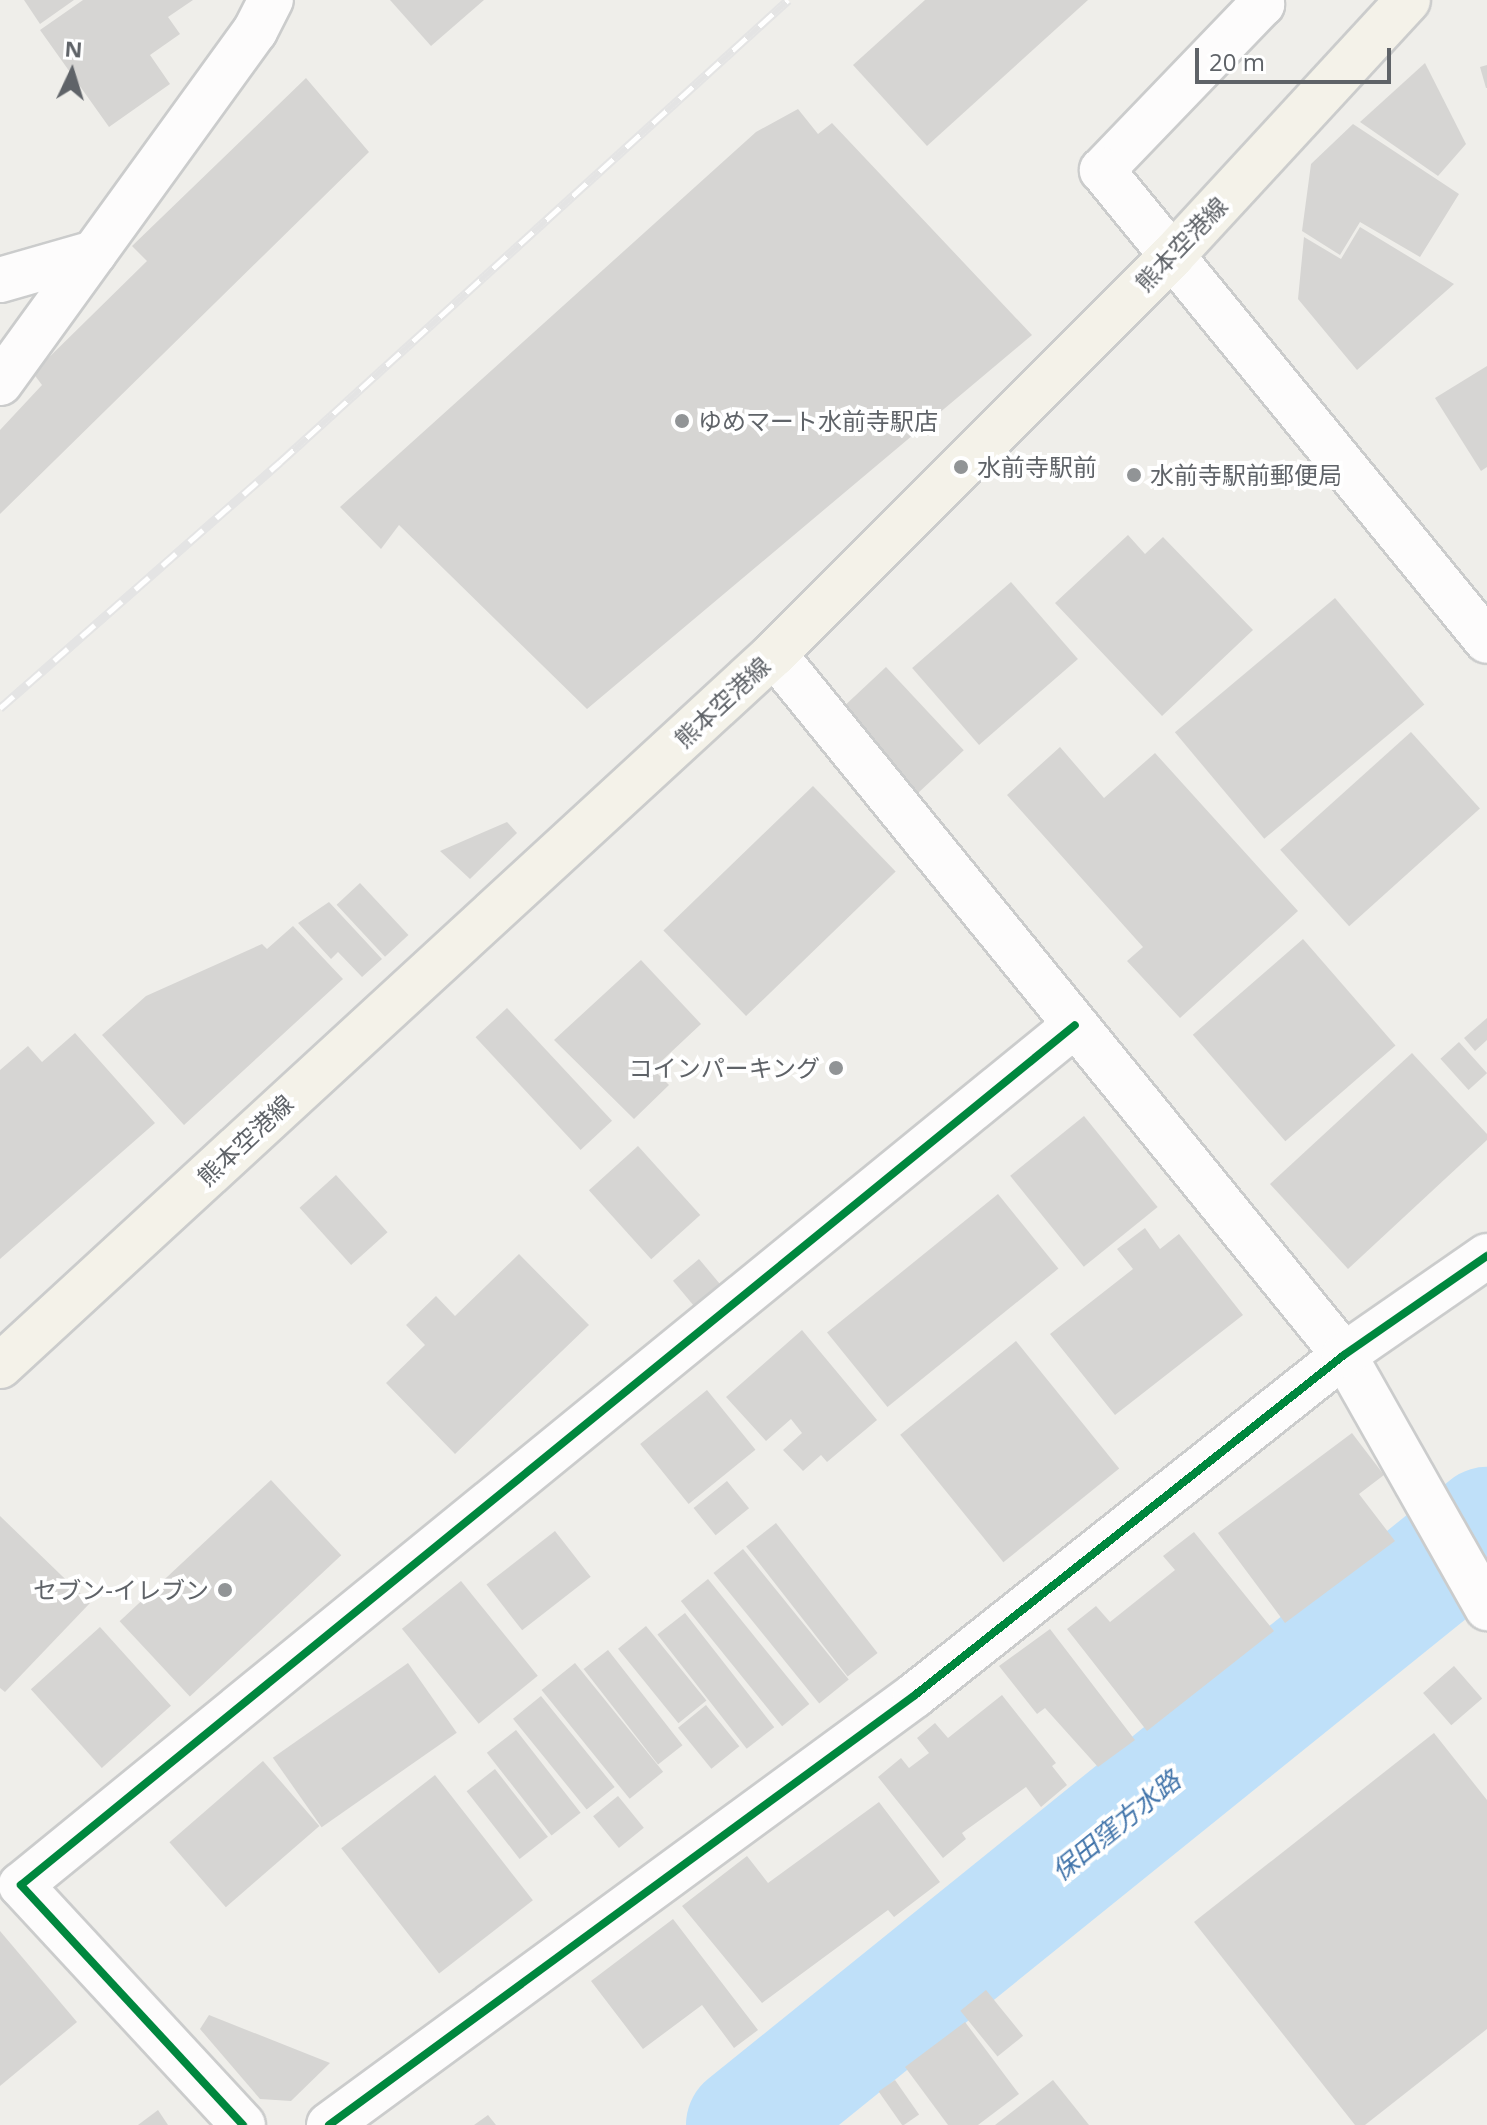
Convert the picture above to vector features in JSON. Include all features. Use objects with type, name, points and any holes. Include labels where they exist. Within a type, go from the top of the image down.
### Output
[{"type":"main road","name":"熊本空港線","points":[[0,1366],[774,654],[1172,256],[1408,0]]},
{"type":"street","points":[[0,383],[255,31],[271,0]]},
{"type":"street","points":[[1258,0],[1262,4],[1102,170],[1487,641]]},
{"type":"street","points":[[0,280],[94,253]]},
{"type":"street","points":[[774,654],[1344,1355],[1487,1608]]},
{"type":"street","points":[[243,2125],[10,1875],[1075,1025]]},
{"type":"street","points":[[329,2125],[915,1695],[1344,1355],[1487,1256]]},
{"type":"building","points":[[24,0],[74,0],[40,24]]},
{"type":"building","points":[[83,0],[193,0],[168,17],[180,34],[150,55],[170,84],[109,127],[40,30]]},
{"type":"building","points":[[390,0],[484,0],[431,46]]},
{"type":"building","points":[[925,0],[1088,0],[927,146],[853,65]]},
{"type":"building","points":[[1425,63],[1466,144],[1438,176],[1360,122]]},
{"type":"building","points":[[1487,65],[1487,88],[1486,88],[1480,67]]},
{"type":"building","points":[[306,78],[369,152],[0,514],[0,430],[42,385],[33,373],[147,261],[132,246]]},
{"type":"building","name":"ゆめマート水前寺駅店","points":[[798,109],[818,134],[832,123],[1032,335],[587,709],[399,525],[381,549],[340,507],[756,132]]},
{"type":"building","points":[[1353,124],[1459,194],[1420,257],[1360,222],[1340,255],[1302,231],[1311,164]]},
{"type":"building","points":[[1360,227],[1454,284],[1357,370],[1298,299],[1304,237],[1341,259]]},
{"type":"building","points":[[1487,366],[1487,467],[1481,471],[1435,398]]},
{"type":"building","points":[[1128,535],[1145,554],[1163,537],[1253,630],[1162,716],[1055,603]]},
{"type":"building","points":[[1011,582],[1078,659],[979,745],[912,668]]},
{"type":"building","points":[[1335,598],[1424,704],[1264,839],[1175,732]]},
{"type":"building","points":[[886,667],[964,750],[917,794],[839,711]]},
{"type":"building","points":[[1411,732],[1480,809],[1349,926],[1280,850]]},
{"type":"building","points":[[1060,747],[1104,798],[1155,753],[1298,911],[1180,1018],[1127,961],[1143,947],[1007,795]]},
{"type":"building","points":[[813,786],[896,872],[746,1016],[663,930]]},
{"type":"building","points":[[507,822],[517,833],[470,879],[440,851]]},
{"type":"building","points":[[360,883],[408,935],[385,957],[337,905]]},
{"type":"building","points":[[329,902],[382,959],[362,977],[338,952],[331,959],[298,923]]},
{"type":"building","points":[[293,926],[343,979],[184,1125],[102,1035],[146,996],[262,944],[267,949]]},
{"type":"building","points":[[1303,939],[1396,1045],[1285,1141],[1193,1035]]},
{"type":"building","points":[[641,960],[701,1024],[653,1069],[669,1085],[634,1119],[554,1040]]},
{"type":"building","points":[[507,1008],[612,1121],[581,1150],[476,1037]]},
{"type":"building","points":[[1487,1018],[1487,1040],[1475,1051],[1464,1038]]},
{"type":"building","points":[[75,1033],[155,1123],[0,1259],[0,1070],[28,1046],[42,1062]]},
{"type":"building","points":[[1459,1042],[1487,1073],[1469,1090],[1440,1059]]},
{"type":"building","points":[[1412,1053],[1487,1134],[1487,1140],[1348,1269],[1270,1184]]},
{"type":"building","points":[[1084,1116],[1158,1207],[1084,1267],[1010,1176]]},
{"type":"building","points":[[638,1146],[700,1215],[651,1259],[589,1190]]},
{"type":"building","points":[[336,1175],[388,1232],[351,1265],[300,1208]]},
{"type":"building","points":[[998,1194],[1058,1269],[887,1407],[827,1332]]},
{"type":"building","points":[[1145,1228],[1160,1249],[1179,1234],[1243,1315],[1115,1415],[1050,1334],[1133,1269],[1117,1249]]},
{"type":"building","points":[[519,1254],[589,1325],[455,1454],[386,1383],[425,1345],[406,1325],[436,1296],[455,1316]]},
{"type":"building","points":[[699,1259],[724,1289],[698,1311],[673,1281]]},
{"type":"building","points":[[802,1330],[877,1420],[827,1462],[821,1455],[803,1471],[783,1450],[802,1433],[791,1419],[766,1441],[726,1397]]},
{"type":"building","points":[[1016,1341],[1119,1468],[1003,1562],[900,1435]]},
{"type":"building","points":[[707,1390],[755,1450],[689,1504],[640,1444]]},
{"type":"building","points":[[1352,1433],[1384,1475],[1359,1494],[1395,1541],[1285,1623],[1218,1533]]},
{"type":"building","points":[[271,1480],[341,1555],[190,1697],[120,1621]]},
{"type":"building","points":[[727,1481],[749,1508],[716,1535],[694,1508]]},
{"type":"building","points":[[0,1516],[90,1603],[5,1692],[0,1688]]},
{"type":"building","points":[[776,1523],[878,1653],[848,1676],[746,1546]]},
{"type":"building","points":[[555,1531],[591,1577],[522,1630],[486,1585]]},
{"type":"building","points":[[1194,1532],[1274,1631],[1147,1731],[1067,1629],[1096,1606],[1110,1622],[1175,1570],[1163,1556]]},
{"type":"building","points":[[743,1549],[849,1680],[819,1703],[713,1573]]},
{"type":"building","points":[[708,1579],[809,1704],[782,1726],[681,1601]]},
{"type":"building","points":[[461,1581],[538,1676],[479,1724],[402,1629]]},
{"type":"building","points":[[685,1613],[774,1727],[747,1749],[657,1635]]},
{"type":"building","points":[[646,1626],[706,1701],[678,1723],[618,1649]]},
{"type":"building","points":[[100,1627],[171,1706],[102,1768],[31,1689]]},
{"type":"building","points":[[1050,1629],[1135,1740],[1098,1767],[1045,1708],[1037,1714],[999,1666]]},
{"type":"building","points":[[608,1650],[682,1745],[658,1764],[584,1669]]},
{"type":"building","points":[[408,1663],[457,1733],[322,1827],[273,1758]]},
{"type":"building","points":[[575,1663],[663,1772],[630,1799],[542,1690]]},
{"type":"building","points":[[1454,1666],[1482,1698],[1451,1725],[1423,1693]]},
{"type":"building","points":[[1002,1695],[1056,1763],[1052,1766],[1067,1785],[1041,1807],[1026,1787],[962,1833],[966,1839],[943,1858],[878,1777],[901,1758],[909,1768],[929,1753],[917,1738],[935,1723],[948,1738]]},
{"type":"building","points":[[541,1696],[615,1787],[587,1810],[513,1719]]},
{"type":"building","points":[[706,1705],[739,1746],[711,1769],[678,1728]]},
{"type":"building","points":[[516,1730],[581,1813],[551,1836],[487,1753]]},
{"type":"building","points":[[1434,1733],[1487,1800],[1487,2029],[1365,2125],[1355,2125],[1194,1922]]},
{"type":"building","points":[[263,1761],[319,1826],[226,1907],[169,1842]]},
{"type":"building","points":[[495,1769],[548,1837],[520,1859],[467,1791]]},
{"type":"building","points":[[435,1775],[533,1900],[439,1974],[341,1848]]},
{"type":"building","points":[[618,1796],[644,1828],[619,1848],[593,1816]]},
{"type":"building","points":[[879,1802],[940,1882],[894,1917],[888,1910],[762,2003],[682,1906],[747,1856],[768,1883]]},
{"type":"building","points":[[673,1919],[758,2030],[734,2048],[702,2005],[643,2049],[591,1981]]},
{"type":"building","points":[[0,1931],[77,2022],[0,2086]]},
{"type":"building","points":[[986,1990],[1023,2036],[997,2057],[960,2011]]},
{"type":"building","points":[[209,2015],[330,2063],[291,2101],[260,2099],[200,2029]]},
{"type":"building","points":[[965,2022],[1019,2094],[978,2125],[948,2125],[905,2067]]},
{"type":"building","points":[[895,2080],[919,2114],[902,2125],[879,2091]]},
{"type":"building","points":[[1053,2080],[1089,2125],[995,2125]]},
{"type":"building","points":[[158,2110],[168,2125],[138,2125]]},
{"type":"building","points":[[488,2115],[496,2125],[474,2125]]},
{"type":"waterway","name":"保田窪方水路","points":[[745,2125],[1487,1526]]},
{"type":"railway","points":[[0,708],[280,462],[788,0]]},
{"type":"cycle path","points":[[243,2125],[21,1885],[1075,1025]]},
{"type":"cycle path","points":[[329,2125],[915,1695],[1344,1355],[1487,1256]]},
{"type":"place","name":"ゆめマート水前寺駅店","points":[[682,421]]},
{"type":"place","name":"水前寺駅前","points":[[961,467]]},
{"type":"place","name":"水前寺駅前郵便局","points":[[1134,475]]},
{"type":"place","name":"コインパーキング","points":[[836,1068]]},
{"type":"place","name":"セブン-イレブン","points":[[225,1590]]}]
